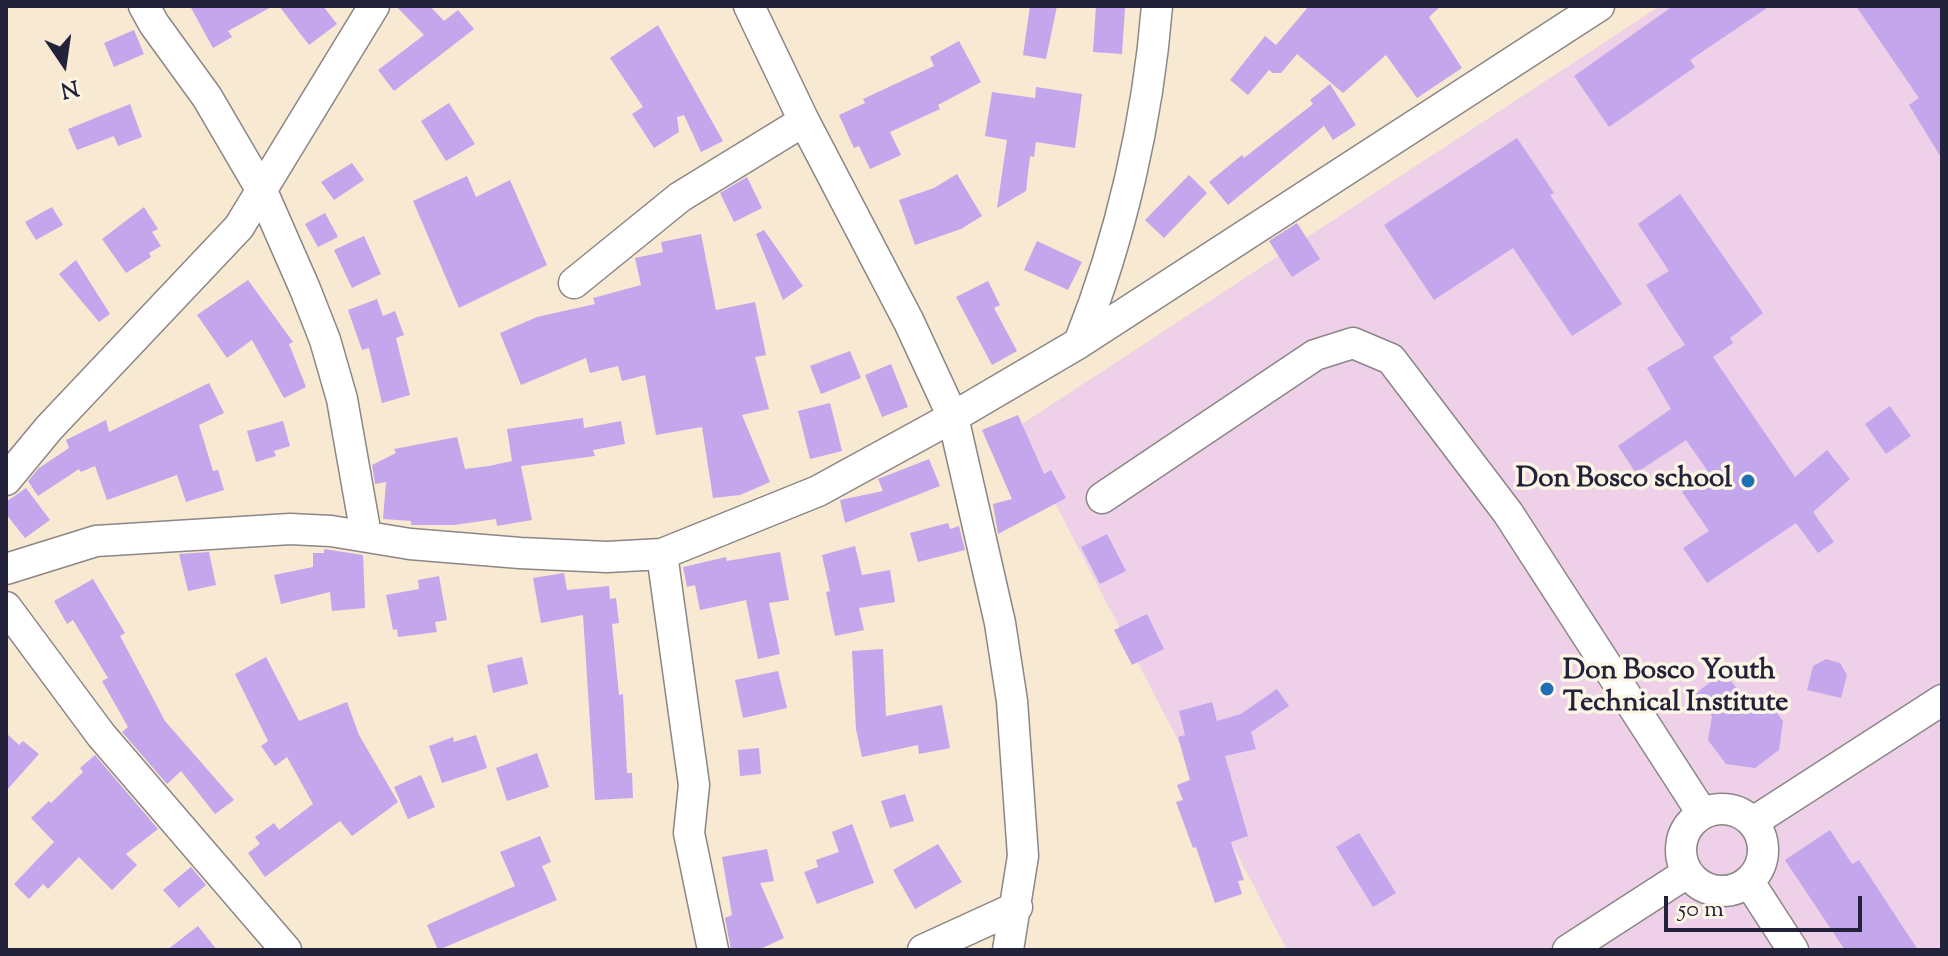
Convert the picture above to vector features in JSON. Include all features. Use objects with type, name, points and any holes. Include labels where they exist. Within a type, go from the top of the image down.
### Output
[{"type":"street","points":[[144,6],[207,97],[262,191],[305,289],[325,340],[342,399],[366,535]]},
{"type":"street","points":[[6,480],[49,428],[239,227],[374,6]]},
{"type":"street","points":[[749,6],[804,121],[909,322],[953,417],[1000,623],[1012,701],[1023,856],[1008,950]]},
{"type":"street","points":[[1079,343],[1110,258],[1124,203],[1152,58],[1157,6]]},
{"type":"street","points":[[6,569],[96,541],[290,529],[366,535],[410,544],[520,553],[607,557],[662,554],[818,491],[953,417],[1079,343],[1599,6]]},
{"type":"street","points":[[574,283],[680,197],[804,121]]},
{"type":"street","points":[[1102,498],[1315,355],[1353,343],[1391,359],[1508,513],[1702,813]]},
{"type":"street","points":[[662,554],[694,785],[689,833],[713,950]]},
{"type":"street","points":[[6,607],[101,735],[286,950]]},
{"type":"street","points":[[1753,822],[1942,700]]},
{"type":"street","points":[[1729,809],[1742,813],[1753,822],[1762,836],[1764,852],[1760,869],[1749,882],[1733,890],[1716,891],[1700,885],[1687,873],[1681,857],[1682,840],[1689,825],[1702,813],[1729,809]]},
{"type":"street","points":[[1568,950],[1687,873]]},
{"type":"street","points":[[1749,882],[1793,950]]},
{"type":"street","points":[[923,950],[1017,907]]},
{"type":"shaded area","name":"Don Bosco Youth Technical Institute","points":[[1660,6],[1942,6],[1942,950],[1287,950],[1016,428]]},
{"type":"building","points":[[190,6],[273,6],[228,31],[232,37],[213,48]]},
{"type":"building","points":[[279,6],[323,6],[337,24],[309,45]]},
{"type":"building","points":[[396,6],[430,6],[444,21],[458,10],[474,29],[394,91],[378,70],[424,35]]},
{"type":"building","points":[[1030,6],[1057,6],[1046,59],[1023,55]]},
{"type":"building","points":[[1096,6],[1125,8],[1122,54],[1093,52]]},
{"type":"building","points":[[1309,6],[1441,6],[1429,17],[1462,68],[1417,98],[1386,55],[1343,93],[1297,54],[1281,73],[1269,70],[1248,95],[1230,80],[1265,36],[1276,45]]},
{"type":"building","points":[[1673,6],[1770,6],[1690,60],[1695,67],[1609,127],[1574,76]]},
{"type":"building","points":[[1856,6],[1942,6],[1942,159],[1909,105],[1919,98]]},
{"type":"building","points":[[658,25],[723,141],[701,152],[684,115],[677,117],[679,132],[654,148],[632,114],[643,107],[610,58]]},
{"type":"building","points":[[134,30],[144,54],[114,67],[104,43]]},
{"type":"building","points":[[959,41],[981,82],[938,105],[940,109],[890,132],[901,155],[870,169],[859,146],[854,148],[839,115],[865,103],[863,99],[934,66],[930,57]]},
{"type":"building","points":[[1330,84],[1356,125],[1333,140],[1324,126],[1228,205],[1209,182],[1313,104],[1310,100]]},
{"type":"building","points":[[1036,87],[1082,94],[1075,148],[1036,142],[1034,157],[1030,156],[1026,191],[997,208],[1007,140],[985,136],[992,92],[1035,98]]},
{"type":"building","points":[[449,103],[475,144],[446,161],[421,121]]},
{"type":"building","points":[[130,104],[142,137],[118,146],[114,136],[77,150],[68,129]]},
{"type":"building","points":[[1517,138],[1554,193],[1550,195],[1622,304],[1572,336],[1513,248],[1434,300],[1384,225]]},
{"type":"building","points":[[352,163],[364,180],[334,200],[321,182]]},
{"type":"building","points":[[957,174],[982,216],[961,229],[915,245],[899,200],[934,188]]},
{"type":"building","points":[[1189,175],[1207,193],[1164,238],[1145,220]]},
{"type":"building","points":[[467,176],[476,197],[510,180],[547,265],[459,308],[413,201]]},
{"type":"building","points":[[747,177],[762,208],[734,222],[720,193]]},
{"type":"building","points":[[1680,194],[1763,313],[1730,338],[1733,343],[1713,357],[1795,477],[1827,450],[1850,479],[1813,512],[1834,542],[1818,553],[1796,523],[1707,583],[1683,548],[1709,531],[1682,492],[1709,473],[1686,440],[1636,473],[1618,446],[1671,409],[1647,368],[1685,345],[1646,285],[1669,271],[1638,224]]},
{"type":"building","points":[[52,207],[63,225],[36,240],[25,222]]},
{"type":"building","points":[[144,207],[158,229],[152,232],[161,246],[149,253],[151,257],[126,273],[102,239]]},
{"type":"building","points":[[325,213],[338,237],[318,247],[305,224]]},
{"type":"building","points":[[1297,223],[1320,259],[1292,277],[1269,241]]},
{"type":"building","points":[[764,230],[803,286],[783,300],[756,234]]},
{"type":"building","points":[[701,234],[716,310],[755,302],[766,355],[755,357],[769,409],[742,415],[770,482],[740,495],[713,498],[702,427],[656,435],[645,375],[622,381],[618,366],[590,373],[586,358],[521,385],[500,333],[537,317],[595,304],[593,298],[641,285],[635,258],[663,252],[661,242]]},
{"type":"building","points":[[364,236],[381,274],[352,288],[334,250]]},
{"type":"building","points":[[1037,241],[1082,262],[1068,290],[1024,270]]},
{"type":"building","points":[[76,260],[110,314],[99,322],[59,274]]},
{"type":"building","points":[[248,280],[293,342],[289,344],[306,387],[284,398],[252,340],[227,358],[197,315]]},
{"type":"building","points":[[988,281],[1000,305],[994,308],[1017,351],[992,365],[956,297]]},
{"type":"building","points":[[377,299],[383,316],[395,311],[404,335],[396,338],[410,395],[382,403],[369,348],[362,350],[348,310]]},
{"type":"building","points":[[850,351],[861,378],[821,394],[810,366]]},
{"type":"building","points":[[891,364],[908,407],[882,417],[865,375]]},
{"type":"building","points":[[209,383],[224,413],[199,425],[213,471],[218,470],[224,490],[186,502],[177,475],[107,500],[95,466],[81,472],[79,469],[38,496],[28,481],[39,468],[69,448],[66,440],[106,420],[109,432]]},
{"type":"building","points":[[830,403],[842,451],[810,459],[798,411]]},
{"type":"building","points":[[1890,406],[1911,436],[1886,454],[1865,424]]},
{"type":"building","points":[[1018,415],[1044,474],[1051,470],[1066,498],[998,534],[993,504],[1012,499],[982,430]]},
{"type":"building","points":[[583,418],[584,428],[621,421],[625,444],[593,450],[595,456],[521,466],[532,520],[497,526],[496,519],[454,525],[411,525],[411,521],[383,519],[386,482],[375,484],[372,465],[396,453],[394,449],[457,437],[465,469],[489,466],[512,461],[507,429]]},
{"type":"building","points":[[283,421],[290,446],[274,451],[276,456],[256,462],[247,431]]},
{"type":"building","points":[[929,459],[940,486],[845,523],[840,500],[883,491],[878,479]]},
{"type":"building","points":[[26,488],[50,520],[25,538],[6,514],[6,502]]},
{"type":"building","points":[[948,523],[950,529],[959,526],[965,550],[918,562],[910,533]]},
{"type":"building","points":[[1107,534],[1126,571],[1100,584],[1081,547]]},
{"type":"building","points":[[855,546],[862,575],[890,570],[895,602],[859,608],[864,630],[835,636],[822,555]]},
{"type":"building","points":[[324,549],[363,555],[365,608],[332,611],[330,592],[281,604],[274,575],[313,567],[313,553],[324,553]]},
{"type":"building","points":[[209,552],[216,585],[188,591],[179,554]]},
{"type":"building","points":[[780,552],[789,600],[769,603],[780,654],[758,659],[746,600],[700,610],[695,585],[687,587],[683,567],[726,557],[727,561]]},
{"type":"building","points":[[564,573],[567,590],[609,586],[610,599],[616,598],[619,623],[612,624],[619,695],[623,694],[627,773],[632,773],[633,798],[595,800],[583,615],[541,623],[533,578]]},
{"type":"building","points":[[439,576],[447,620],[435,622],[437,632],[398,637],[397,629],[393,630],[386,595],[419,589],[418,580]]},
{"type":"building","points":[[93,579],[125,633],[120,636],[165,721],[234,800],[215,814],[181,771],[167,784],[122,732],[128,727],[102,681],[108,678],[73,620],[67,624],[54,601]]},
{"type":"building","points":[[1147,614],[1164,649],[1132,665],[1114,630]]},
{"type":"building","points":[[883,649],[886,716],[942,705],[950,748],[919,754],[918,745],[862,757],[856,729],[852,651]]},
{"type":"building","points":[[266,657],[299,721],[347,702],[359,735],[398,802],[352,836],[340,821],[265,877],[248,853],[260,844],[255,837],[274,823],[279,830],[313,804],[287,757],[275,766],[261,746],[268,741],[235,674]]},
{"type":"building","points":[[522,657],[528,684],[493,693],[487,665]]},
{"type":"building","points":[[1826,659],[1840,663],[1847,675],[1841,698],[1807,690],[1813,666]]},
{"type":"building","points":[[778,671],[787,708],[743,718],[735,680]]},
{"type":"building","points":[[1724,672],[1741,694],[1765,697],[1783,721],[1779,750],[1755,768],[1726,764],[1708,740],[1712,716],[1695,694]]},
{"type":"building","points":[[1277,689],[1289,706],[1251,732],[1256,749],[1225,756],[1248,836],[1231,842],[1244,880],[1238,881],[1242,894],[1215,903],[1196,847],[1193,848],[1176,802],[1183,800],[1177,785],[1190,780],[1178,737],[1185,735],[1179,711],[1212,702],[1217,721],[1241,714]]},
{"type":"building","points":[[6,733],[19,745],[23,741],[39,754],[6,791]]},
{"type":"building","points":[[476,735],[487,768],[442,783],[429,746],[453,737],[454,742]]},
{"type":"building","points":[[759,748],[761,774],[740,776],[738,750]]},
{"type":"building","points":[[537,753],[549,787],[507,801],[496,768]]},
{"type":"building","points":[[95,755],[158,829],[126,854],[137,865],[112,890],[79,857],[48,889],[43,884],[29,899],[14,884],[54,842],[31,818],[83,772],[80,768]]},
{"type":"building","points":[[421,775],[435,807],[408,819],[394,787]]},
{"type":"building","points":[[905,794],[914,821],[890,828],[881,801]]},
{"type":"building","points":[[852,824],[874,883],[817,904],[804,872],[818,867],[816,860],[839,852],[832,832]]},
{"type":"building","points":[[1830,830],[1852,864],[1859,860],[1918,950],[1845,950],[1785,860]]},
{"type":"building","points":[[1359,833],[1396,893],[1373,907],[1336,847]]},
{"type":"building","points":[[540,836],[551,862],[542,866],[557,900],[438,950],[427,925],[515,886],[500,852]]},
{"type":"building","points":[[938,844],[962,882],[915,909],[893,870]]},
{"type":"building","points":[[767,849],[774,881],[760,883],[784,938],[758,950],[731,950],[725,918],[732,915],[722,857]]},
{"type":"building","points":[[191,867],[206,885],[179,908],[163,890]]},
{"type":"building","points":[[198,926],[217,950],[167,950]]},
{"type":"place","name":"Don Bosco school","points":[[1748,481]]},
{"type":"place","name":"Don Bosco Youth Technical Institute","points":[[1547,689]]}]
